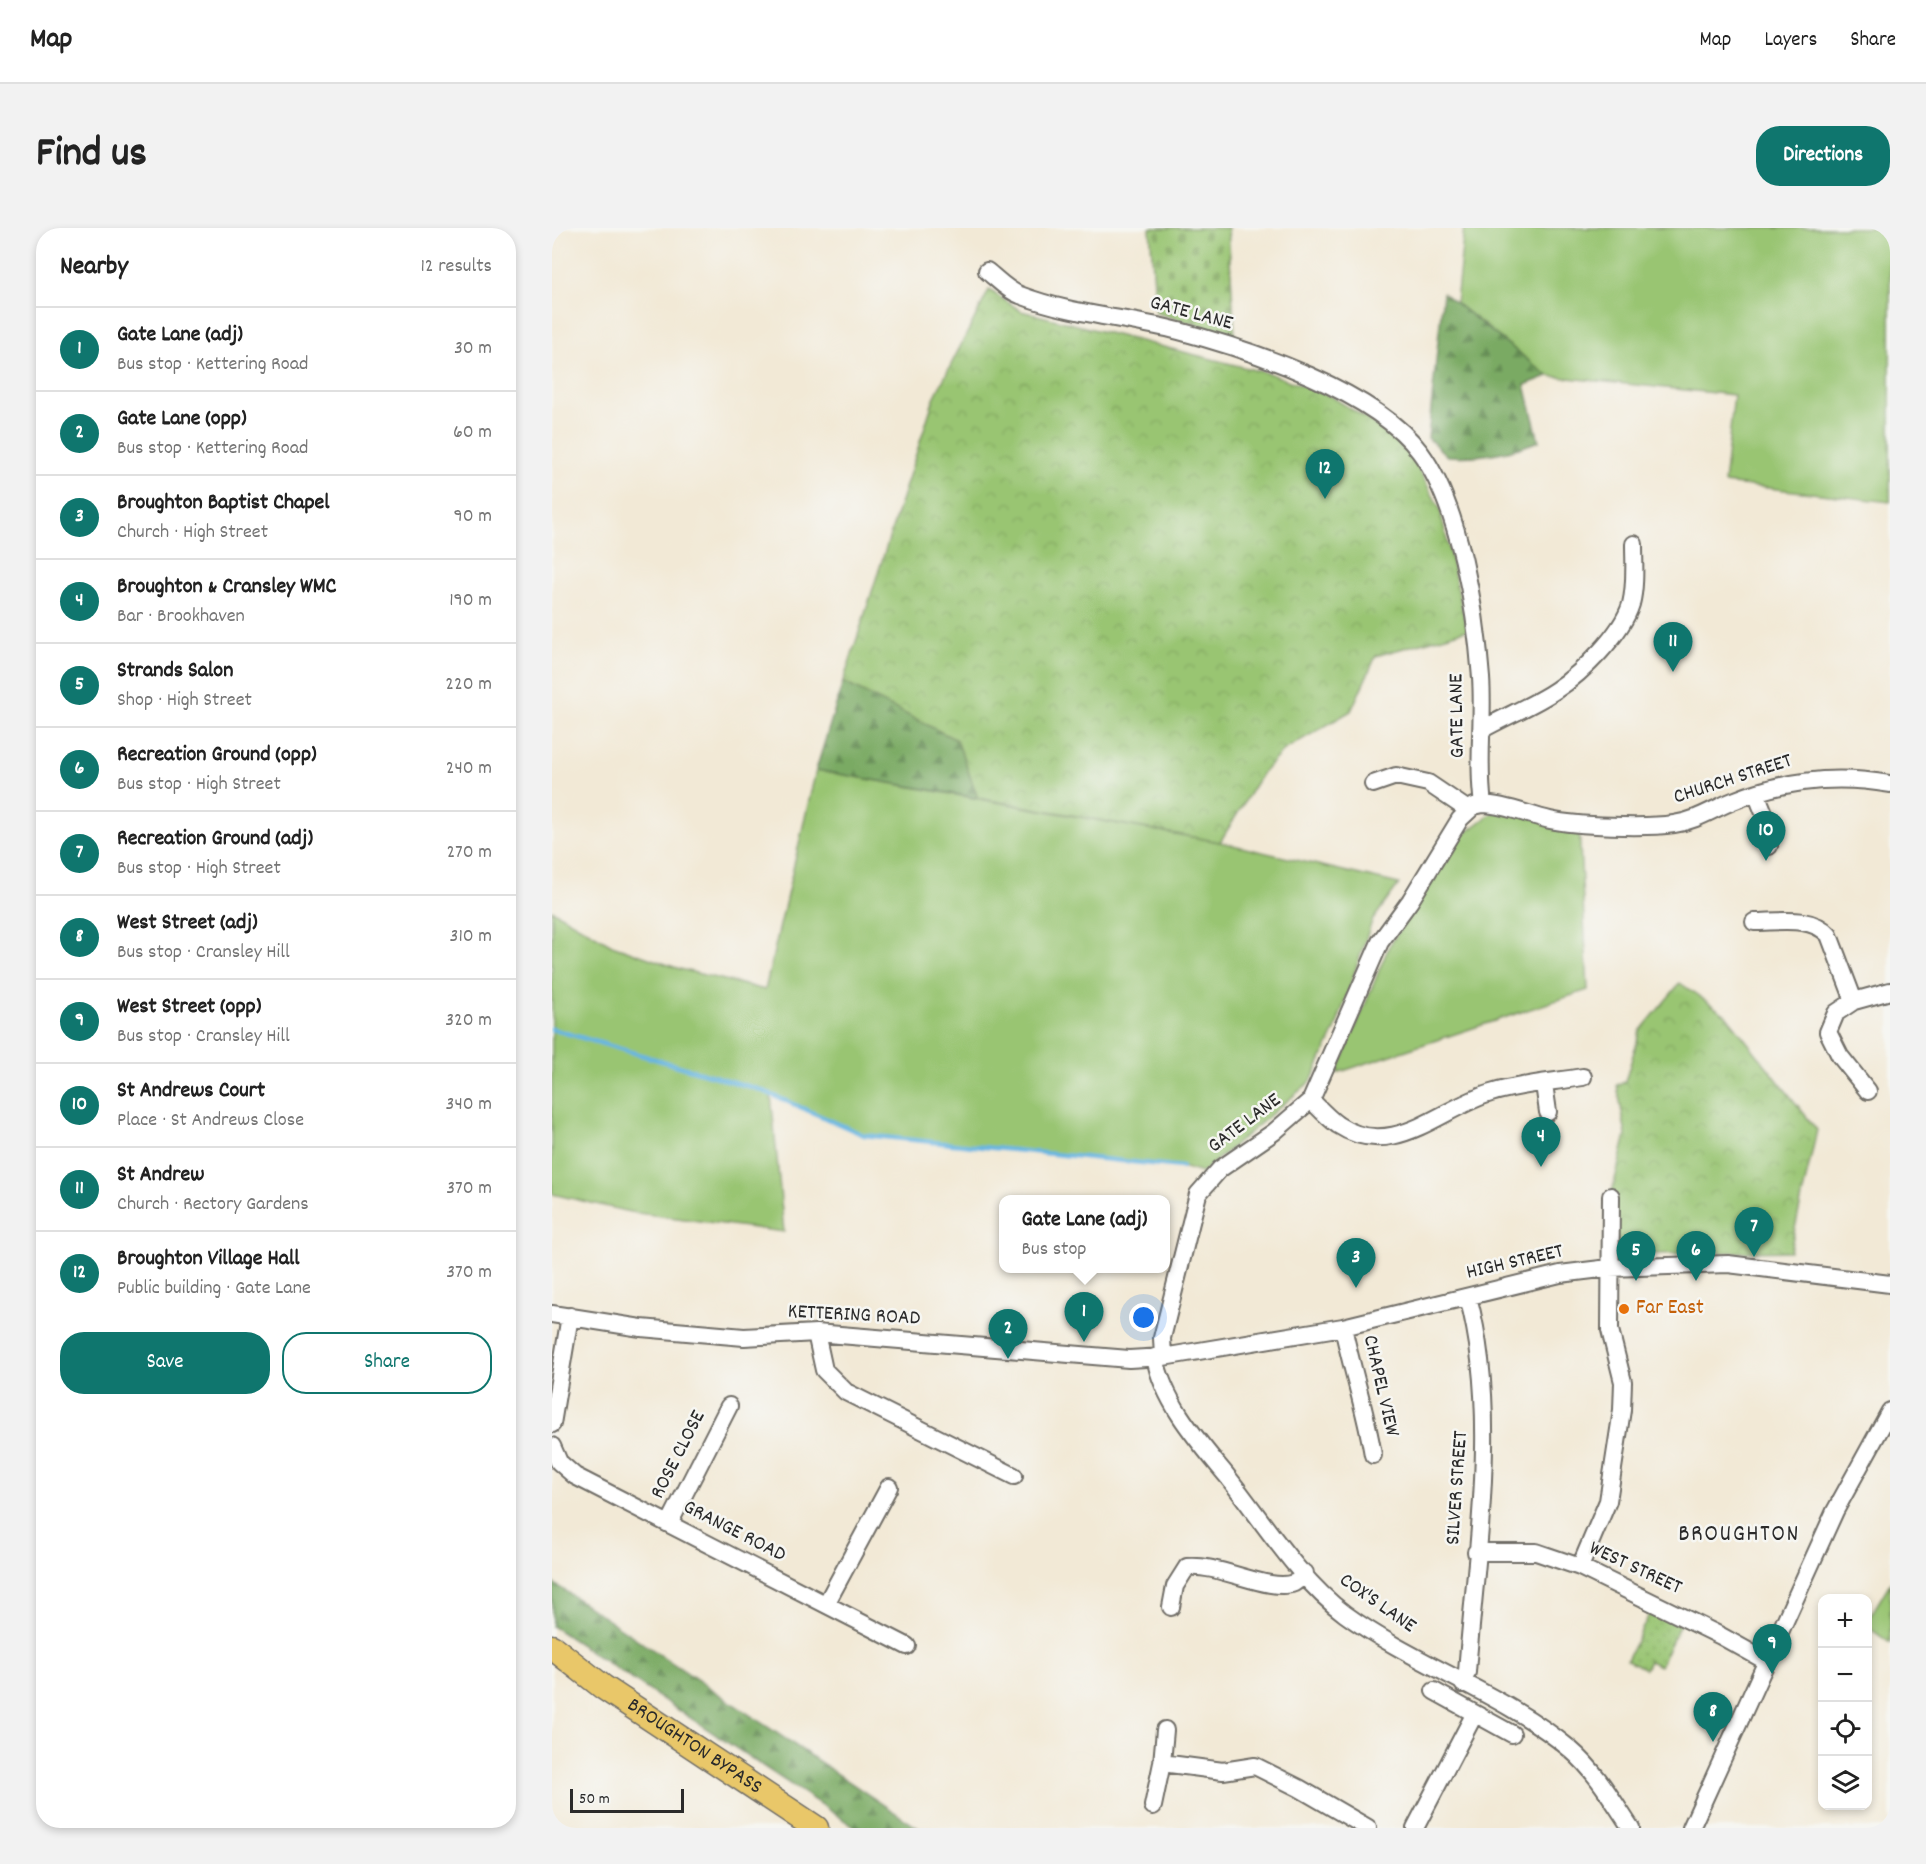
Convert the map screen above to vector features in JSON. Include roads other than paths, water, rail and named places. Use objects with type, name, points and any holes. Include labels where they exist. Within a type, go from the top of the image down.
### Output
[{"type":"highway","name":"BROUGHTON BYPASS","points":[[552,1647],[603,1687],[816,1828]]},
{"type":"highway","name":"BROUGHTON BYPASS","points":[[552,1659],[603,1687]]},
{"type":"street","name":"GATE LANE","points":[[987,271],[1018,295],[1180,331],[1275,361],[1355,400],[1402,432],[1420,452],[1447,505],[1470,590],[1481,678],[1483,729],[1480,783],[1476,807],[1380,942],[1311,1100],[1274,1132],[1220,1169],[1198,1194],[1159,1357]]},
{"type":"street","points":[[1483,729],[1555,691],[1605,646],[1631,606],[1634,588],[1635,544]]},
{"type":"street","points":[[1373,784],[1396,776],[1428,783],[1476,807]]},
{"type":"street","name":"CHURCH STREET","points":[[1476,807],[1494,804],[1553,820],[1674,824],[1708,814],[1756,793],[1817,778],[1890,784]]},
{"type":"street","points":[[1756,793],[1766,818],[1769,846]]},
{"type":"street","points":[[1754,922],[1806,922],[1823,928],[1833,943],[1854,1000]]},
{"type":"street","points":[[1868,1091],[1840,1056],[1828,1032],[1836,1013],[1854,1000],[1890,991]]},
{"type":"street","points":[[1311,1100],[1337,1124],[1359,1135],[1379,1137],[1407,1134],[1460,1104],[1493,1092],[1582,1077]]},
{"type":"street","points":[[1544,1084],[1548,1112]]},
{"type":"street","points":[[1580,1567],[1608,1501],[1622,1410],[1623,1382],[1610,1330],[1611,1196]]},
{"type":"street","name":"HIGH STREET","points":[[1159,1357],[1343,1327],[1560,1274],[1609,1269],[1728,1264],[1890,1284]]},
{"type":"street","name":"SILVER STREET","points":[[1463,1684],[1467,1672],[1486,1435],[1474,1318],[1468,1296]]},
{"type":"street","name":"KETTERING ROAD","points":[[552,1314],[641,1328],[744,1337],[816,1333],[1129,1359],[1159,1357]]},
{"type":"street","points":[[552,1424],[570,1316]]},
{"type":"street","name":"CHAPEL VIEW","points":[[1343,1327],[1355,1383],[1368,1421],[1373,1455]]},
{"type":"street","points":[[816,1333],[824,1370],[846,1392],[1014,1476]]},
{"type":"street","name":"COX'S LANE","points":[[1159,1357],[1158,1373],[1166,1391],[1202,1446],[1324,1596],[1345,1614],[1385,1640],[1536,1723],[1571,1750],[1596,1776],[1631,1828]]},
{"type":"street","name":"ROSE CLOSE","points":[[669,1524],[729,1406]]},
{"type":"street","points":[[1690,1828],[1835,1511],[1890,1411]]},
{"type":"street","name":"GRANGE ROAD","points":[[552,1446],[559,1462],[575,1476],[907,1647]]},
{"type":"street","points":[[826,1604],[889,1487]]},
{"type":"street","name":"WEST STREET","points":[[1476,1552],[1536,1552],[1580,1567],[1711,1631],[1766,1661]]},
{"type":"street","points":[[1171,1607],[1175,1586],[1187,1567],[1203,1565],[1281,1584],[1294,1582],[1305,1573]]},
{"type":"street","points":[[1434,1691],[1512,1734]]},
{"type":"street","points":[[1415,1828],[1474,1715]]},
{"type":"street","points":[[1153,1806],[1162,1763],[1165,1730]]},
{"type":"street","points":[[1162,1763],[1223,1771],[1255,1766],[1299,1788],[1368,1828]]},
{"type":"waterway","points":[[552,1029],[761,1090],[864,1135],[1182,1167]]},
{"type":"place","name":"Broughton Village Hall","points":[[1325,499]]},
{"type":"place","name":"St Andrew","points":[[1673,672]]},
{"type":"place","name":"St Andrews Court","points":[[1766,861]]},
{"type":"place","name":"Broughton & Cransley WMC","points":[[1541,1167]]},
{"type":"place","name":"Recreation Ground (adj)","points":[[1754,1257]]},
{"type":"place","name":"Strands Salon","points":[[1636,1281]]},
{"type":"place","name":"Recreation Ground (opp)","points":[[1696,1281]]},
{"type":"place","name":"Broughton Baptist Chapel","points":[[1356,1288]]},
{"type":"place","name":"Far East","points":[[1624,1309]]},
{"type":"place","name":"Gate Lane (adj)","points":[[1084,1342]]},
{"type":"place","name":"Gate Lane (opp)","points":[[1008,1359]]},
{"type":"place","name":"West Street (opp)","points":[[1772,1674]]},
{"type":"place","name":"West Street (adj)","points":[[1713,1742]]},
{"type":"district","name":"BROUGHTON","points":[[1739,1535]]}]
